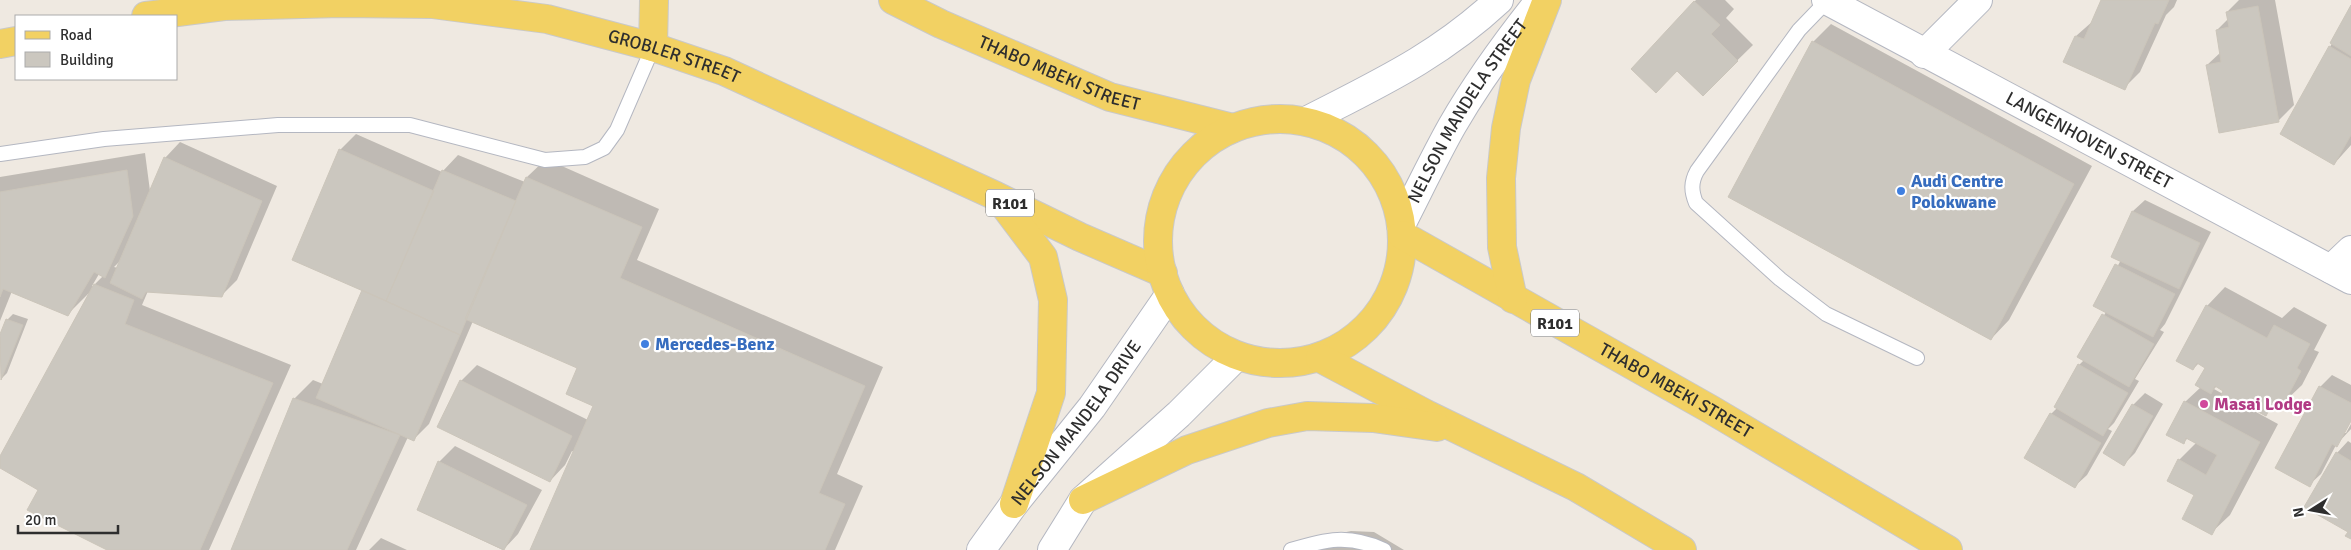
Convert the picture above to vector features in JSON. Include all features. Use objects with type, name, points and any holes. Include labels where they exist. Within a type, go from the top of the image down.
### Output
[{"type":"main road","points":[[653,47],[654,0]]},
{"type":"main road","name":"THABO MBEKI STREET","points":[[893,0],[941,24],[1110,97],[1233,128]]},
{"type":"main road","points":[[1513,299],[1502,247],[1501,178],[1506,128],[1516,80],[1547,0]]},
{"type":"main road","name":"GROBLER STREET","points":[[154,15],[224,6],[341,3],[432,4],[547,19],[653,47],[724,72],[794,102],[857,133],[996,196],[1166,284]]},
{"type":"main road","points":[[0,44],[15,41]]},
{"type":"main road","points":[[1283,118],[1308,120],[1335,131],[1360,148],[1379,170],[1393,196],[1401,230],[1399,267],[1389,296],[1371,322],[1348,343],[1320,358],[1278,363],[1257,361],[1237,356],[1209,341],[1187,320],[1166,284],[1159,229],[1166,197],[1182,168],[1193,156],[1205,144],[1233,128],[1257,121],[1283,118]]},
{"type":"main road","points":[[996,196],[1043,257],[1053,300],[1051,393],[1014,504]]},
{"type":"main road","name":"THABO MBEKI STREET","points":[[1401,230],[1513,299],[1710,409],[1948,550]]},
{"type":"main road","points":[[1320,358],[1460,431],[1576,487],[1682,550]]},
{"type":"main road","points":[[1083,500],[1187,450],[1268,423],[1307,416],[1373,418],[1460,431]]},
{"type":"street","name":"NELSON MANDELA STREET","points":[[1308,120],[1396,76],[1429,56],[1450,42],[1498,0]]},
{"type":"street","name":"NELSON MANDELA STREET","points":[[1401,230],[1452,127],[1479,82],[1503,47],[1540,0]]},
{"type":"street","name":"LANGENHOVEN STREET","points":[[1826,0],[2341,275]]},
{"type":"street","points":[[1924,54],[1978,0]]},
{"type":"street","points":[[2341,275],[2351,250]]},
{"type":"street","name":"NELSON MANDELA DRIVE","points":[[981,550],[1014,504],[1092,407],[1166,284]]},
{"type":"street","points":[[1052,550],[1083,500],[1179,414],[1237,356]]},
{"type":"lane","points":[[1826,0],[1799,30],[1697,171],[1692,194],[1696,203],[1780,279],[1826,314],[1917,358]]},
{"type":"lane","points":[[0,154],[104,139],[278,125],[410,125],[545,160],[586,157],[604,148],[617,130],[653,47]]},
{"type":"lane","points":[[1291,550],[1319,541],[1340,538],[1366,542],[1384,550]]},
{"type":"building","points":[[2101,0],[2169,0],[2158,24],[2155,23],[2125,90],[2063,62],[2075,36],[2084,39]]},
{"type":"building","points":[[1694,1],[1720,25],[1711,34],[1738,61],[1703,96],[1677,71],[1656,93],[1631,69]]},
{"type":"building","points":[[2351,5],[2351,56],[2330,43]]},
{"type":"building","points":[[2258,6],[2279,122],[2219,133],[2206,65],[2221,62],[2216,30],[2229,27],[2226,12]]},
{"type":"building","name":"Audi Centre Polokwane","points":[[1812,41],[2074,184],[1991,340],[1728,197]]},
{"type":"building","points":[[2329,46],[2351,59],[2351,135],[2334,165],[2280,134]]},
{"type":"building","points":[[339,149],[434,191],[386,301],[292,260]]},
{"type":"building","points":[[164,157],[262,201],[222,297],[146,292],[142,299],[110,283]]},
{"type":"building","points":[[127,170],[133,216],[105,278],[94,272],[68,316],[3,289],[0,297],[0,192]]},
{"type":"building","points":[[442,170],[516,201],[460,335],[386,301]]},
{"type":"building","name":"Mercedes-Benz","points":[[526,177],[642,227],[620,278],[865,386],[819,493],[845,504],[825,550],[530,550],[593,406],[566,394],[577,368],[465,319]]},
{"type":"building","points":[[2132,211],[2200,243],[2179,289],[2111,257]]},
{"type":"building","points":[[2115,264],[2175,294],[2153,337],[2093,306]]},
{"type":"building","points":[[94,284],[134,300],[125,324],[273,383],[200,550],[107,550],[27,510],[38,490],[0,468],[0,456]]},
{"type":"building","points":[[362,290],[460,335],[414,441],[316,398]]},
{"type":"building","points":[[2206,305],[2267,338],[2274,325],[2310,344],[2297,368],[2301,371],[2283,405],[2274,400],[2266,416],[2241,403],[2239,407],[2220,397],[2223,391],[2215,386],[2211,394],[2195,385],[2205,368],[2197,363],[2193,370],[2176,361]]},
{"type":"building","points":[[2102,314],[2154,344],[2129,387],[2077,357]]},
{"type":"building","points":[[6,319],[23,325],[1,380],[0,334]]},
{"type":"building","points":[[2078,364],[2128,393],[2103,436],[2054,407]]},
{"type":"building","points":[[460,380],[572,436],[550,482],[437,427]]},
{"type":"building","points":[[2319,386],[2351,403],[2351,421],[2337,447],[2332,444],[2310,487],[2275,468]]},
{"type":"building","points":[[293,398],[400,435],[347,550],[231,550]]},
{"type":"building","points":[[2184,401],[2260,442],[2212,535],[2182,519],[2194,495],[2167,481],[2178,459],[2206,475],[2217,455],[2186,438],[2184,444],[2166,435]]},
{"type":"building","points":[[2132,404],[2153,416],[2124,466],[2103,453]]},
{"type":"building","points":[[2050,413],[2101,443],[2075,488],[2024,458]]},
{"type":"building","points":[[2336,452],[2351,461],[2351,539],[2345,536],[2348,532],[2304,507]]},
{"type":"building","points":[[438,461],[527,505],[504,550],[417,510]]},
{"type":"place","name":"Audi Centre Polokwane","points":[[1901,191]]},
{"type":"place","name":"Mercedes-Benz","points":[[645,344]]},
{"type":"place","name":"Masai Lodge","points":[[2204,404]]}]
